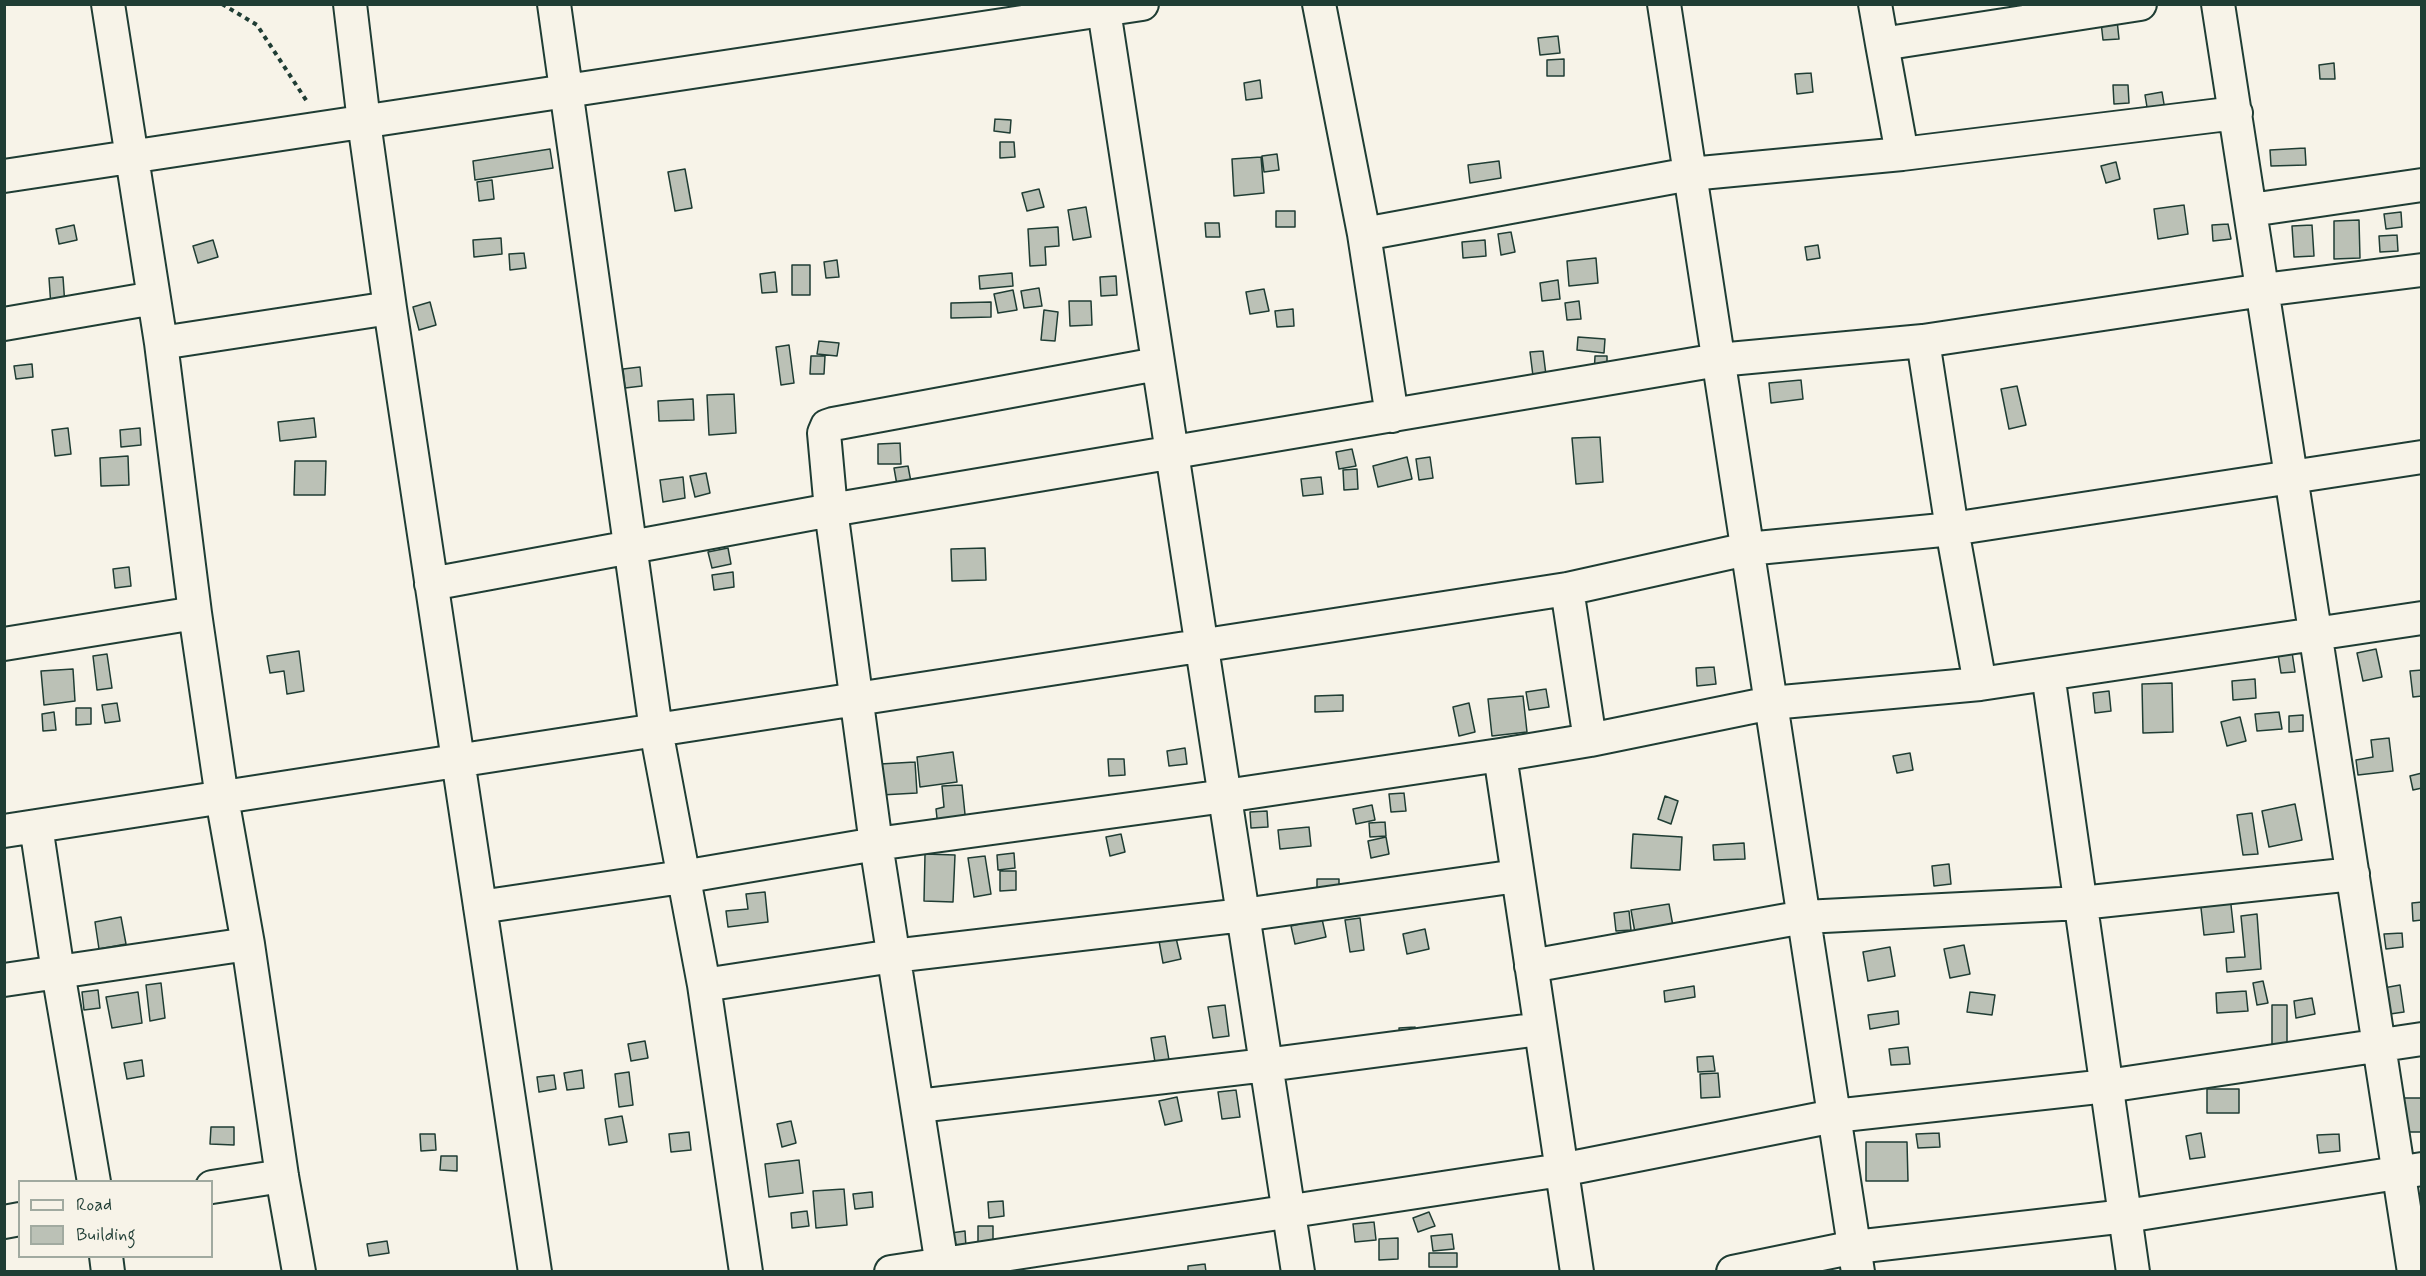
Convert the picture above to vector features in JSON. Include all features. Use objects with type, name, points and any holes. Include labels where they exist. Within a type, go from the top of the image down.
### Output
[{"type":"street","points":[[108,4],[161,343],[195,613],[222,798],[248,944],[282,1176],[299,1272]]},
{"type":"street","points":[[350,4],[390,308],[535,1272]]},
{"type":"street","points":[[554,4],[628,547],[656,730],[704,985],[746,1272]]},
{"type":"street","points":[[4,177],[567,92],[1104,7],[1143,4]]},
{"type":"street","points":[[1320,4],[1364,234],[1392,416]]},
{"type":"street","points":[[1664,4],[1856,1259]]},
{"type":"street","points":[[1875,4],[1902,154]]},
{"type":"street","points":[[1882,44],[2140,4]]},
{"type":"street","points":[[2218,4],[2379,1045],[2410,1171],[2414,1272]]},
{"type":"street","points":[[1104,7],[1298,1272]]},
{"type":"street","points":[[1364,234],[1690,174],[1902,154],[2236,113]]},
{"type":"street","points":[[2251,210],[2421,185]]},
{"type":"street","points":[[431,584],[831,510],[1718,360],[1923,341],[2263,290],[2421,270]]},
{"type":"street","points":[[4,324],[154,298]]},
{"type":"street","points":[[161,343],[390,308]]},
{"type":"street","points":[[1923,341],[1952,529],[1980,684]]},
{"type":"street","points":[[942,1268],[855,699],[831,510],[824,433],[827,426],[833,423],[1157,364]]},
{"type":"street","points":[[4,831],[1567,589],[1747,549],[1952,529],[2421,457]]},
{"type":"street","points":[[1567,589],[1590,740]]},
{"type":"street","points":[[5,642],[195,613]]},
{"type":"street","points":[[480,907],[682,877],[876,844],[1500,755],[1590,740],[1771,703],[1980,684],[2421,618]]},
{"type":"street","points":[[2048,674],[2133,1272]]},
{"type":"street","points":[[1500,755],[1577,1272]]},
{"type":"street","points":[[36,826],[94,1180]]},
{"type":"street","points":[[1531,966],[1804,917],[2081,903],[2353,874]]},
{"type":"street","points":[[704,985],[893,956],[1243,915],[1517,876]]},
{"type":"street","points":[[4,980],[248,944]]},
{"type":"street","points":[[918,1106],[1266,1065],[1540,1029]]},
{"type":"street","points":[[891,1272],[942,1268],[1288,1211],[1561,1170],[1834,1116],[2107,1086],[2421,1039]]},
{"type":"street","points":[[1733,1272],[1856,1259],[2410,1171]]},
{"type":"street","points":[[213,1187],[282,1176]]},
{"type":"building","points":[[2117,20],[2119,39],[2103,40],[2101,22]]},
{"type":"building","points":[[1558,36],[1560,53],[1540,55],[1538,38]]},
{"type":"building","points":[[1564,59],[1564,76],[1547,76],[1547,60]]},
{"type":"building","points":[[2334,63],[2335,79],[2320,79],[2319,65]]},
{"type":"building","points":[[1811,73],[1813,92],[1797,94],[1795,74]]},
{"type":"building","points":[[1260,80],[1262,98],[1246,100],[1244,83]]},
{"type":"building","points":[[2113,85],[2128,85],[2129,103],[2114,104]]},
{"type":"building","points":[[2162,92],[2165,110],[2148,113],[2145,95]]},
{"type":"building","points":[[995,119],[1011,120],[1010,133],[994,131]]},
{"type":"building","points":[[1000,142],[1014,142],[1015,157],[1000,158]]},
{"type":"building","points":[[2305,148],[2306,165],[2271,166],[2270,150]]},
{"type":"building","points":[[550,149],[553,168],[475,180],[473,161]]},
{"type":"building","points":[[1277,154],[1279,170],[1264,172],[1262,156]]},
{"type":"building","points":[[1261,157],[1264,193],[1234,196],[1232,159]]},
{"type":"building","points":[[1499,161],[1501,178],[1470,183],[1468,165]]},
{"type":"building","points":[[2116,162],[2120,179],[2106,183],[2101,166]]},
{"type":"building","points":[[685,169],[692,208],[675,211],[668,172]]},
{"type":"building","points":[[492,180],[494,199],[479,201],[477,182]]},
{"type":"building","points":[[1039,189],[1044,207],[1027,211],[1022,193]]},
{"type":"building","points":[[2184,205],[2188,234],[2158,239],[2154,209]]},
{"type":"building","points":[[1086,207],[1091,237],[1073,240],[1068,210]]},
{"type":"building","points":[[1276,211],[1295,211],[1295,227],[1276,227]]},
{"type":"building","points":[[2401,212],[2402,227],[2386,229],[2384,214]]},
{"type":"building","points":[[2359,220],[2360,258],[2334,259],[2334,221]]},
{"type":"building","points":[[1205,223],[1219,223],[1220,237],[1206,237]]},
{"type":"building","points":[[2228,224],[2231,239],[2213,241],[2212,225]]},
{"type":"building","points":[[74,225],[77,240],[59,244],[56,229]]},
{"type":"building","points":[[2312,225],[2314,256],[2294,257],[2292,226]]},
{"type":"building","points":[[1058,227],[1059,246],[1045,247],[1046,265],[1030,266],[1028,229]]},
{"type":"building","points":[[1511,232],[1515,252],[1501,255],[1498,234]]},
{"type":"building","points":[[2397,235],[2398,251],[2380,252],[2379,236]]},
{"type":"building","points":[[501,238],[502,254],[474,257],[473,240]]},
{"type":"building","points":[[213,240],[218,257],[198,263],[193,246]]},
{"type":"building","points":[[1485,240],[1486,256],[1463,258],[1462,242]]},
{"type":"building","points":[[1818,245],[1820,258],[1807,260],[1805,247]]},
{"type":"building","points":[[524,253],[526,268],[510,270],[509,254]]},
{"type":"building","points":[[1596,258],[1598,283],[1569,286],[1567,261]]},
{"type":"building","points":[[837,260],[839,277],[826,278],[824,262]]},
{"type":"building","points":[[792,265],[810,265],[810,295],[792,295]]},
{"type":"building","points":[[775,272],[777,292],[762,293],[760,274]]},
{"type":"building","points":[[1012,273],[1013,286],[980,289],[979,276]]},
{"type":"building","points":[[1116,276],[1117,295],[1101,296],[1100,277]]},
{"type":"building","points":[[63,277],[65,306],[51,307],[49,278]]},
{"type":"building","points":[[1558,280],[1560,299],[1542,301],[1540,283]]},
{"type":"building","points":[[1039,288],[1042,306],[1024,308],[1021,291]]},
{"type":"building","points":[[1264,289],[1269,311],[1250,314],[1246,292]]},
{"type":"building","points":[[1013,290],[1017,310],[998,313],[994,294]]},
{"type":"building","points":[[1069,301],[1091,301],[1092,325],[1070,326]]},
{"type":"building","points":[[1579,301],[1581,319],[1567,320],[1565,303]]},
{"type":"building","points":[[430,302],[436,325],[419,330],[413,307]]},
{"type":"building","points":[[991,302],[991,317],[951,318],[951,303]]},
{"type":"building","points":[[1293,309],[1294,326],[1277,327],[1275,311]]},
{"type":"building","points":[[1044,310],[1058,312],[1055,341],[1041,340]]},
{"type":"building","points":[[1578,337],[1605,339],[1604,353],[1577,350]]},
{"type":"building","points":[[819,341],[839,343],[837,356],[817,354]]},
{"type":"building","points":[[789,345],[794,383],[781,385],[776,347]]},
{"type":"building","points":[[1543,351],[1547,383],[1534,384],[1530,352]]},
{"type":"building","points":[[811,356],[825,356],[824,374],[810,374]]},
{"type":"building","points":[[1595,356],[1607,356],[1607,376],[1594,376]]},
{"type":"building","points":[[32,364],[33,377],[16,379],[14,366]]},
{"type":"building","points":[[640,367],[642,386],[625,388],[623,369]]},
{"type":"building","points":[[1801,380],[1803,399],[1771,403],[1769,383]]},
{"type":"building","points":[[2017,386],[2026,425],[2009,429],[2001,389]]},
{"type":"building","points":[[734,394],[736,433],[709,435],[707,395]]},
{"type":"building","points":[[693,399],[694,420],[659,421],[658,401]]},
{"type":"building","points":[[314,418],[316,437],[280,441],[278,422]]},
{"type":"building","points":[[68,428],[71,454],[55,456],[52,430]]},
{"type":"building","points":[[140,428],[141,445],[121,447],[120,430]]},
{"type":"building","points":[[1600,437],[1603,482],[1576,484],[1572,438]]},
{"type":"building","points":[[900,443],[901,464],[878,464],[878,444]]},
{"type":"building","points":[[1352,449],[1356,466],[1339,469],[1336,452]]},
{"type":"building","points":[[128,456],[129,485],[101,486],[100,458]]},
{"type":"building","points":[[1407,457],[1412,479],[1378,487],[1373,466]]},
{"type":"building","points":[[1430,457],[1433,478],[1419,480],[1416,459]]},
{"type":"building","points":[[295,461],[326,461],[325,495],[294,495]]},
{"type":"building","points":[[908,466],[911,482],[897,485],[894,468]]},
{"type":"building","points":[[1357,469],[1358,489],[1344,490],[1343,470]]},
{"type":"building","points":[[706,473],[710,493],[695,497],[690,476]]},
{"type":"building","points":[[683,477],[685,498],[663,502],[660,480]]},
{"type":"building","points":[[1321,477],[1323,494],[1303,496],[1301,479]]},
{"type":"building","points":[[728,548],[731,564],[712,568],[708,552]]},
{"type":"building","points":[[985,548],[986,580],[952,581],[951,549]]},
{"type":"building","points":[[129,567],[131,586],[115,588],[113,569]]},
{"type":"building","points":[[733,572],[734,587],[714,590],[712,575]]},
{"type":"building","points":[[2376,649],[2382,677],[2363,681],[2357,653]]},
{"type":"building","points":[[299,651],[304,691],[287,694],[284,671],[270,673],[267,656]]},
{"type":"building","points":[[2292,652],[2295,672],[2281,673],[2278,654]]},
{"type":"building","points":[[107,654],[112,688],[97,690],[93,656]]},
{"type":"building","points":[[1714,667],[1716,684],[1697,686],[1696,668]]},
{"type":"building","points":[[73,669],[75,701],[44,705],[41,671]]},
{"type":"building","points":[[2422,670],[2422,696],[2413,697],[2410,671]]},
{"type":"building","points":[[2255,679],[2256,698],[2233,700],[2232,681]]},
{"type":"building","points":[[2172,683],[2173,732],[2143,733],[2142,684]]},
{"type":"building","points":[[1546,689],[1549,707],[1529,710],[1526,692]]},
{"type":"building","points":[[2109,691],[2111,711],[2095,713],[2093,693]]},
{"type":"building","points":[[1343,695],[1343,711],[1315,712],[1315,696]]},
{"type":"building","points":[[1523,696],[1527,732],[1492,736],[1488,699]]},
{"type":"building","points":[[117,703],[120,721],[105,723],[102,705]]},
{"type":"building","points":[[1469,703],[1475,732],[1459,736],[1453,707]]},
{"type":"building","points":[[76,708],[91,708],[91,724],[76,725]]},
{"type":"building","points":[[54,712],[56,730],[43,731],[42,714]]},
{"type":"building","points":[[2279,712],[2282,729],[2257,731],[2255,714]]},
{"type":"building","points":[[2303,715],[2303,731],[2289,732],[2289,716]]},
{"type":"building","points":[[2240,717],[2246,741],[2227,746],[2221,722]]},
{"type":"building","points":[[2389,738],[2393,771],[2358,775],[2356,760],[2373,757],[2371,740]]},
{"type":"building","points":[[1185,748],[1187,764],[1169,766],[1167,751]]},
{"type":"building","points":[[953,752],[957,782],[920,787],[917,757]]},
{"type":"building","points":[[1910,753],[1913,770],[1897,773],[1893,756]]},
{"type":"building","points":[[1108,759],[1124,759],[1125,775],[1109,776]]},
{"type":"building","points":[[915,762],[917,793],[881,795],[880,764]]},
{"type":"building","points":[[2422,773],[2422,788],[2413,790],[2410,776]]},
{"type":"building","points":[[962,785],[966,824],[938,827],[936,809],[944,807],[942,786]]},
{"type":"building","points":[[1404,793],[1406,811],[1391,812],[1389,794]]},
{"type":"building","points":[[1665,796],[1678,801],[1671,824],[1658,819]]},
{"type":"building","points":[[2295,804],[2302,840],[2269,847],[2262,811]]},
{"type":"building","points":[[1372,805],[1375,820],[1356,824],[1353,809]]},
{"type":"building","points":[[1267,811],[1268,827],[1251,828],[1250,812]]},
{"type":"building","points":[[2252,813],[2258,854],[2243,855],[2237,815]]},
{"type":"building","points":[[1385,822],[1386,836],[1370,837],[1369,823]]},
{"type":"building","points":[[1309,827],[1311,846],[1280,849],[1278,830]]},
{"type":"building","points":[[1121,834],[1125,852],[1110,856],[1106,837]]},
{"type":"building","points":[[1633,834],[1682,837],[1680,870],[1631,868]]},
{"type":"building","points":[[1386,837],[1389,854],[1371,858],[1368,841]]},
{"type":"building","points":[[1744,843],[1745,859],[1714,860],[1713,845]]},
{"type":"building","points":[[1014,853],[1015,868],[998,870],[997,855]]},
{"type":"building","points":[[925,854],[955,855],[953,902],[924,901]]},
{"type":"building","points":[[985,856],[991,894],[974,897],[968,858]]},
{"type":"building","points":[[1949,864],[1951,884],[1934,886],[1932,866]]},
{"type":"building","points":[[1000,871],[1016,871],[1016,890],[1000,891]]},
{"type":"building","points":[[1317,879],[1339,879],[1339,895],[1317,895]]},
{"type":"building","points":[[765,892],[768,922],[728,927],[726,911],[748,909],[746,894]]},
{"type":"building","points":[[2230,896],[2234,932],[2204,935],[2200,899]]},
{"type":"building","points":[[2422,902],[2422,920],[2413,921],[2412,903]]},
{"type":"building","points":[[1669,904],[1675,937],[1637,944],[1631,910]]},
{"type":"building","points":[[1629,911],[1631,930],[1616,931],[1614,913]]},
{"type":"building","points":[[2257,914],[2261,969],[2227,972],[2226,958],[2245,957],[2241,916]]},
{"type":"building","points":[[121,917],[126,944],[99,949],[95,922]]},
{"type":"building","points":[[1360,918],[1364,950],[1350,952],[1345,920]]},
{"type":"building","points":[[1322,919],[1326,937],[1295,944],[1291,926]]},
{"type":"building","points":[[1425,929],[1429,949],[1407,954],[1403,934]]},
{"type":"building","points":[[2402,933],[2403,947],[2386,949],[2384,934]]},
{"type":"building","points":[[1176,938],[1181,959],[1163,963],[1159,941]]},
{"type":"building","points":[[1964,945],[1970,974],[1950,978],[1944,949]]},
{"type":"building","points":[[1890,947],[1895,976],[1868,981],[1863,952]]},
{"type":"building","points":[[2263,981],[2268,1003],[2257,1005],[2253,983]]},
{"type":"building","points":[[161,983],[165,1018],[150,1021],[146,985]]},
{"type":"building","points":[[2400,985],[2404,1012],[2383,1015],[2378,989]]},
{"type":"building","points":[[1694,986],[1695,997],[1665,1002],[1664,991]]},
{"type":"building","points":[[98,990],[100,1008],[84,1010],[82,992]]},
{"type":"building","points":[[2246,991],[2248,1011],[2217,1013],[2216,993]]},
{"type":"building","points":[[138,992],[142,1023],[112,1028],[106,997]]},
{"type":"building","points":[[1970,992],[1995,995],[1992,1015],[1967,1012]]},
{"type":"building","points":[[2312,998],[2315,1014],[2296,1018],[2294,1001]]},
{"type":"building","points":[[1225,1005],[1229,1036],[1213,1038],[1208,1007]]},
{"type":"building","points":[[2272,1005],[2287,1005],[2287,1044],[2272,1044]]},
{"type":"building","points":[[1898,1011],[1899,1024],[1870,1029],[1868,1015]]},
{"type":"building","points":[[1415,1027],[1416,1041],[1400,1041],[1399,1028]]},
{"type":"building","points":[[1165,1036],[1169,1060],[1155,1062],[1151,1038]]},
{"type":"building","points":[[645,1041],[648,1058],[631,1061],[628,1044]]},
{"type":"building","points":[[1908,1047],[1910,1064],[1891,1065],[1889,1049]]},
{"type":"building","points":[[1713,1056],[1715,1071],[1698,1072],[1697,1057]]},
{"type":"building","points":[[142,1060],[144,1076],[127,1079],[124,1063]]},
{"type":"building","points":[[582,1070],[584,1088],[567,1090],[564,1073]]},
{"type":"building","points":[[629,1072],[633,1105],[619,1107],[615,1074]]},
{"type":"building","points":[[1718,1073],[1720,1097],[1701,1098],[1700,1074]]},
{"type":"building","points":[[554,1075],[556,1089],[539,1092],[537,1077]]},
{"type":"building","points":[[2207,1089],[2239,1089],[2239,1113],[2207,1113]]},
{"type":"building","points":[[1236,1090],[1240,1117],[1222,1119],[1218,1092]]},
{"type":"building","points":[[1177,1097],[1182,1121],[1165,1125],[1159,1101]]},
{"type":"building","points":[[2403,1098],[2422,1098],[2422,1132],[2403,1132]]},
{"type":"building","points":[[622,1116],[627,1142],[609,1145],[605,1119]]},
{"type":"building","points":[[791,1121],[796,1143],[782,1147],[777,1124]]},
{"type":"building","points":[[211,1127],[234,1127],[234,1145],[210,1144]]},
{"type":"building","points":[[689,1132],[691,1150],[671,1152],[669,1134]]},
{"type":"building","points":[[1939,1133],[1940,1147],[1918,1148],[1916,1134]]},
{"type":"building","points":[[2201,1133],[2205,1157],[2190,1159],[2186,1136]]},
{"type":"building","points":[[420,1134],[435,1134],[436,1150],[421,1151]]},
{"type":"building","points":[[2339,1134],[2340,1151],[2319,1153],[2317,1135]]},
{"type":"building","points":[[1866,1142],[1907,1142],[1908,1181],[1866,1181]]},
{"type":"building","points":[[441,1156],[457,1156],[457,1171],[440,1170]]},
{"type":"building","points":[[799,1160],[803,1193],[769,1197],[765,1164]]},
{"type":"building","points":[[844,1189],[847,1225],[816,1228],[813,1191]]},
{"type":"building","points":[[872,1192],[873,1207],[855,1209],[853,1194]]},
{"type":"building","points":[[1003,1201],[1004,1216],[989,1218],[988,1202]]},
{"type":"building","points":[[807,1211],[809,1226],[792,1228],[791,1213]]},
{"type":"building","points":[[1429,1212],[1435,1226],[1418,1232],[1413,1218]]},
{"type":"building","points":[[1374,1222],[1376,1240],[1355,1242],[1353,1224]]},
{"type":"building","points":[[978,1226],[993,1226],[993,1243],[978,1243]]},
{"type":"building","points":[[965,1231],[966,1247],[952,1249],[951,1233]]},
{"type":"building","points":[[1452,1234],[1454,1249],[1433,1251],[1431,1236]]},
{"type":"building","points":[[1398,1238],[1398,1259],[1379,1260],[1379,1239]]},
{"type":"building","points":[[387,1241],[389,1253],[369,1256],[367,1244]]},
{"type":"building","points":[[1429,1253],[1457,1253],[1457,1267],[1429,1267]]},
{"type":"building","points":[[1205,1264],[1206,1272],[1188,1272],[1188,1266]]}]
